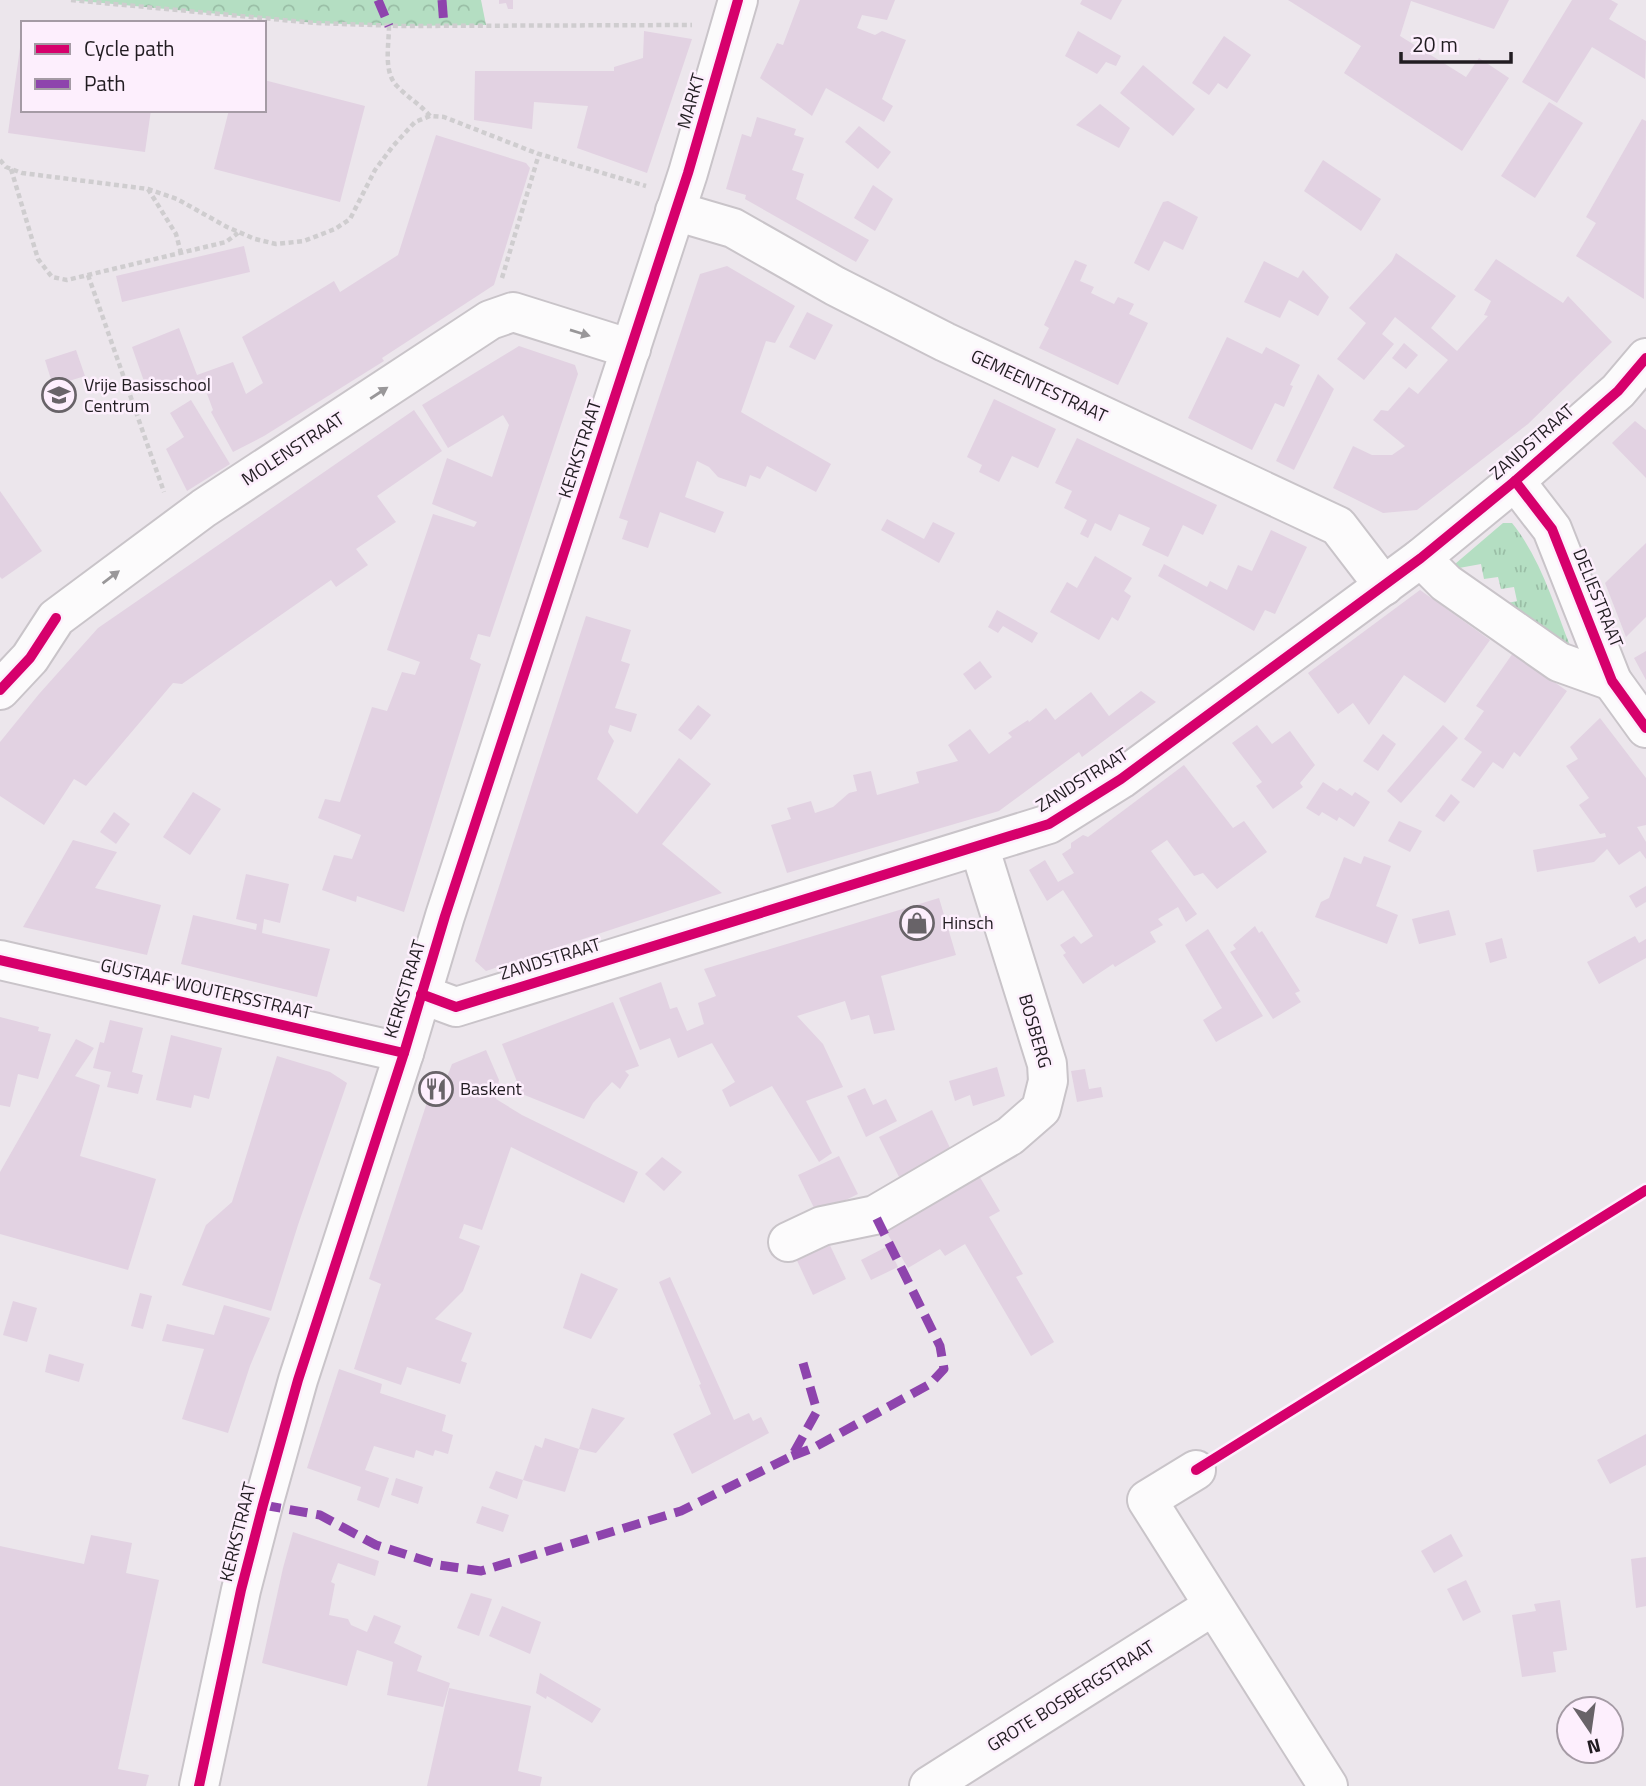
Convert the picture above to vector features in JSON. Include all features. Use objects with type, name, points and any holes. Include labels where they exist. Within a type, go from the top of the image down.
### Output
[{"type":"street","name":"MARKT","points":[[677,204],[735,12]]},
{"type":"street","name":"KERKSTRAAT","points":[[199,1786],[262,1504],[298,1381],[404,1053],[449,903],[677,204]]},
{"type":"street","name":"GEMEENTESTRAAT","points":[[677,204],[733,228],[835,286],[945,342],[1338,526],[1384,586]]},
{"type":"street","name":"MOLENSTRAAT","points":[[0,690],[30,658],[56,618],[184,523],[490,320],[513,312],[631,349]]},
{"type":"street","name":"ZANDSTRAAT","points":[[421,994],[456,1007],[1049,824],[1121,779],[1421,558],[1618,391],[1646,358]]},
{"type":"street","name":"DELIESTRAAT","points":[[1515,481],[1552,529],[1612,681],[1646,729]]},
{"type":"street","points":[[1421,558],[1446,583],[1559,662],[1612,681]]},
{"type":"street","name":"BOSBERG","points":[[788,1242],[821,1226],[875,1215],[1010,1136],[1041,1109],[1048,1082],[1046,1064],[979,846]]},
{"type":"street","name":"GUSTAAF WOUTERSSTRAAT","points":[[0,960],[404,1053]]},
{"type":"street","points":[[1196,1470],[1147,1500],[1328,1786]]},
{"type":"street","name":"GROTE BOSBERGSTRAAT","points":[[929,1786],[1213,1606]]},
{"type":"path","points":[[71,0],[315,23],[389,26],[735,12]]},
{"type":"path","points":[[389,26],[388,68],[395,85],[422,106],[430,116]]},
{"type":"path","points":[[0,160],[11,169],[22,173],[148,188],[177,199],[255,239],[276,244],[304,241],[335,229],[350,219],[375,170],[393,146],[415,122],[430,116],[444,117],[677,204]]},
{"type":"path","points":[[490,320],[540,154]]},
{"type":"path","points":[[11,169],[37,260],[52,277],[67,280],[181,253],[226,242],[239,232]]},
{"type":"path","points":[[148,188],[176,234],[181,253]]},
{"type":"path","points":[[88,275],[161,486],[184,523]]},
{"type":"green space","points":[[71,0],[481,0],[486,25],[315,23]]},
{"type":"green space","points":[[1503,523],[1512,523],[1531,552],[1571,648],[1508,603],[1517,601],[1514,587],[1501,589],[1498,577],[1484,579],[1481,564],[1448,570]]},
{"type":"building","points":[[499,0],[513,0],[513,9],[508,9],[506,3],[499,4]]},
{"type":"building","points":[[800,0],[895,0],[887,20],[862,15],[857,28],[875,35],[882,31],[906,40],[882,99],[893,106],[884,122],[826,88],[812,116],[760,78],[777,43],[783,45]]},
{"type":"building","points":[[1082,0],[1122,0],[1111,20],[1080,4]]},
{"type":"building","points":[[1288,0],[1509,0],[1494,29],[1411,1],[1400,36],[1466,77],[1479,58],[1509,78],[1462,151],[1344,73],[1361,46]]},
{"type":"building","points":[[1572,0],[1611,0],[1618,4],[1609,19],[1646,41],[1645,79],[1592,47],[1557,103],[1522,82]]},
{"type":"building","points":[[644,31],[692,39],[647,173],[577,148],[588,106],[534,102],[532,129],[474,120],[475,71],[614,71],[614,67],[643,58]]},
{"type":"building","points":[[1078,31],[1121,56],[1116,66],[1106,62],[1097,74],[1065,56]]},
{"type":"building","points":[[1224,36],[1251,55],[1227,89],[1218,83],[1209,95],[1192,83]]},
{"type":"building","points":[[21,41],[21,112],[151,112],[145,152],[8,133]]},
{"type":"building","points":[[1143,65],[1195,109],[1173,136],[1120,93]]},
{"type":"building","points":[[266,81],[365,106],[340,202],[214,169],[228,112],[266,112]]},
{"type":"building","points":[[1549,102],[1583,123],[1535,198],[1501,176]]},
{"type":"building","points":[[1100,104],[1130,128],[1119,148],[1076,125]]},
{"type":"building","points":[[757,117],[796,129],[794,135],[804,138],[792,170],[804,174],[796,199],[869,240],[856,262],[745,199],[746,195],[726,189],[742,134],[751,137]]},
{"type":"building","points":[[1642,119],[1646,121],[1644,299],[1576,256],[1596,223],[1586,217]]},
{"type":"building","points":[[859,126],[891,152],[878,169],[845,142]]},
{"type":"building","points":[[436,135],[526,163],[530,168],[494,285],[382,358],[384,361],[264,436],[233,452],[211,412],[213,410],[203,383],[187,389],[183,377],[147,390],[132,347],[179,328],[197,375],[233,362],[246,394],[263,383],[242,337],[334,281],[340,292],[398,255]]},
{"type":"building","points":[[1323,160],[1381,199],[1361,231],[1304,191]]},
{"type":"building","points":[[873,185],[893,199],[875,231],[854,218]]},
{"type":"building","points":[[1168,201],[1198,217],[1183,250],[1164,241],[1149,271],[1134,263],[1163,202]]},
{"type":"building","points":[[244,246],[250,272],[122,302],[116,276]]},
{"type":"building","points":[[1396,253],[1456,296],[1431,328],[1457,351],[1488,316],[1484,315],[1491,301],[1474,290],[1496,259],[1563,303],[1568,296],[1612,342],[1528,424],[1417,510],[1383,513],[1333,488],[1353,446],[1372,455],[1392,455],[1405,446],[1373,420],[1381,410],[1388,411],[1409,387],[1418,394],[1448,360],[1395,317],[1382,334],[1394,344],[1364,380],[1337,359],[1366,323],[1349,308],[1392,261]]},
{"type":"building","points":[[1075,260],[1087,265],[1080,281],[1094,287],[1091,293],[1114,304],[1118,297],[1134,304],[1129,314],[1148,323],[1118,385],[1039,348],[1049,328],[1044,325]]},
{"type":"building","points":[[1264,261],[1298,278],[1303,270],[1329,297],[1318,316],[1289,300],[1280,318],[1244,302]]},
{"type":"building","points":[[727,266],[795,306],[775,343],[766,341],[741,412],[831,464],[816,492],[767,466],[760,479],[750,475],[746,487],[718,477],[709,467],[697,461],[685,497],[724,512],[715,533],[660,512],[648,548],[622,539],[628,521],[619,518],[700,274]]},
{"type":"building","points":[[807,312],[833,325],[815,360],[789,347]]},
{"type":"building","points":[[1227,337],[1262,354],[1266,347],[1300,365],[1290,385],[1293,386],[1284,407],[1275,403],[1252,450],[1188,418]]},
{"type":"building","points":[[1404,343],[1418,355],[1406,369],[1392,358]]},
{"type":"building","points":[[519,346],[575,365],[578,374],[490,637],[478,634],[470,659],[481,664],[404,912],[357,896],[356,902],[322,890],[334,855],[352,859],[361,835],[318,818],[325,799],[340,802],[372,707],[387,711],[402,672],[415,675],[420,662],[387,650],[433,514],[474,527],[477,522],[432,504],[447,458],[492,477],[509,425],[503,415],[448,448],[422,405]]},
{"type":"building","points":[[76,350],[85,376],[53,386],[45,360]]},
{"type":"building","points":[[1318,374],[1334,389],[1294,470],[1276,461]]},
{"type":"building","points":[[994,399],[1056,429],[1038,468],[1012,456],[999,482],[979,472],[982,465],[967,457]]},
{"type":"building","points":[[191,400],[230,464],[187,491],[166,449],[184,437],[170,413]]},
{"type":"building","points":[[414,410],[442,451],[377,496],[396,522],[356,549],[368,565],[336,587],[331,580],[182,684],[173,683],[86,786],[74,779],[44,825],[0,796],[0,742],[98,628]]},
{"type":"building","points":[[1635,421],[1646,430],[1646,478],[1612,443]]},
{"type":"building","points":[[1077,438],[1217,505],[1203,535],[1183,525],[1168,557],[1142,545],[1150,528],[1119,514],[1111,531],[1095,523],[1088,538],[1080,534],[1087,520],[1064,508],[1072,491],[1055,483]]},
{"type":"building","points":[[0,491],[42,551],[2,579],[0,577]]},
{"type":"building","points":[[887,519],[924,539],[933,522],[955,533],[939,563],[881,530]]},
{"type":"building","points":[[1271,530],[1307,547],[1275,614],[1265,610],[1254,631],[1158,576],[1164,564],[1207,587],[1210,581],[1227,590],[1238,565],[1252,571]]},
{"type":"building","points":[[1646,543],[1646,617],[1626,637],[1605,583]]},
{"type":"building","points":[[1095,556],[1132,578],[1124,591],[1131,596],[1118,621],[1112,617],[1099,640],[1050,612],[1067,582],[1077,588]]},
{"type":"building","points":[[1420,590],[1490,640],[1445,703],[1404,675],[1369,725],[1353,703],[1338,714],[1308,673]]},
{"type":"building","points":[[997,610],[1038,633],[1032,643],[1003,626],[998,633],[988,627]]},
{"type":"building","points":[[586,616],[631,630],[621,661],[630,664],[615,708],[637,714],[631,732],[610,725],[608,732],[614,741],[597,779],[637,814],[679,758],[711,784],[662,844],[722,893],[486,971],[475,961]]},
{"type":"building","points":[[1646,651],[1646,680],[1634,658]]},
{"type":"building","points":[[1513,653],[1567,691],[1520,757],[1514,752],[1503,769],[1493,762],[1474,788],[1461,780],[1482,752],[1464,739],[1484,711],[1476,706]]},
{"type":"building","points":[[980,661],[992,677],[975,690],[963,674]]},
{"type":"building","points":[[1141,691],[1156,702],[1082,757],[1079,752],[999,811],[787,873],[771,825],[791,819],[787,808],[811,801],[815,813],[833,807],[849,793],[857,791],[853,775],[871,771],[877,795],[919,783],[916,772],[958,761],[948,745],[970,729],[989,754],[1012,737],[1008,733],[1028,720],[1029,722],[1046,708],[1055,720],[1091,692],[1109,716]]},
{"type":"building","points":[[698,705],[711,715],[691,740],[678,730]]},
{"type":"building","points":[[1600,718],[1646,778],[1646,825],[1637,827],[1646,842],[1646,859],[1640,851],[1619,865],[1607,849],[1594,862],[1537,872],[1533,850],[1606,837],[1605,833],[1600,834],[1579,805],[1589,798],[1566,766],[1578,759],[1570,747]]},
{"type":"building","points":[[1257,725],[1272,744],[1290,731],[1315,765],[1300,783],[1303,787],[1273,809],[1256,786],[1262,782],[1232,743]]},
{"type":"building","points":[[1443,725],[1458,738],[1401,803],[1387,791]]},
{"type":"building","points":[[1383,734],[1396,744],[1378,771],[1363,761]]},
{"type":"building","points":[[1184,765],[1233,828],[1244,821],[1267,852],[1217,889],[1203,873],[1194,876],[1167,840],[1151,851],[1197,914],[1186,922],[1178,907],[1158,919],[1163,925],[1150,932],[1156,942],[1115,967],[1113,964],[1083,984],[1063,955],[1066,953],[1060,945],[1074,936],[1081,944],[1093,936],[1063,890],[1047,901],[1029,870],[1045,860],[1058,882],[1074,873],[1062,854],[1071,848],[1071,843],[1083,835],[1088,837]]},
{"type":"building","points":[[1323,782],[1352,796],[1355,792],[1370,802],[1354,827],[1339,817],[1337,821],[1322,812],[1319,816],[1306,808]]},
{"type":"building","points":[[193,792],[221,809],[190,855],[163,837]]},
{"type":"building","points":[[1451,794],[1460,802],[1444,822],[1435,816]]},
{"type":"building","points":[[114,812],[130,824],[116,844],[100,832]]},
{"type":"building","points":[[1399,821],[1422,831],[1410,852],[1388,841]]},
{"type":"building","points":[[73,840],[117,852],[95,888],[161,905],[147,955],[23,927]]},
{"type":"building","points":[[1364,856],[1391,866],[1376,906],[1398,915],[1387,944],[1315,917],[1321,902],[1329,898],[1344,857],[1361,864]]},
{"type":"building","points":[[246,874],[289,884],[280,923],[264,919],[262,933],[330,949],[317,997],[181,964],[193,915],[256,930],[257,924],[236,919]]},
{"type":"building","points":[[1646,886],[1646,902],[1636,908],[1629,896]]},
{"type":"building","points":[[939,898],[956,955],[881,976],[895,1030],[874,1034],[869,1015],[851,1020],[845,1001],[797,1016],[823,1044],[843,1087],[806,1101],[832,1153],[819,1162],[772,1086],[730,1107],[722,1090],[735,1082],[712,1043],[678,1058],[670,1038],[640,1050],[619,998],[661,982],[670,1009],[677,1007],[687,1031],[704,1024],[698,1003],[716,996],[704,969]]},
{"type":"building","points":[[1449,910],[1456,935],[1419,944],[1412,919]]},
{"type":"building","points":[[1255,926],[1259,933],[1262,931],[1300,991],[1295,993],[1301,1002],[1273,1019],[1230,952],[1236,949],[1233,945]]},
{"type":"building","points":[[1208,929],[1263,1016],[1216,1042],[1203,1020],[1222,1008],[1185,945]]},
{"type":"building","points":[[1635,936],[1639,943],[1646,939],[1646,958],[1599,984],[1587,962]]},
{"type":"building","points":[[1502,938],[1507,958],[1490,963],[1485,943]]},
{"type":"building","points":[[613,1002],[639,1066],[625,1071],[629,1075],[620,1089],[612,1082],[593,1103],[584,1119],[522,1094],[502,1044]]},
{"type":"building","points":[[0,1017],[39,1027],[38,1031],[51,1034],[38,1079],[18,1074],[10,1107],[0,1105]]},
{"type":"building","points":[[110,1020],[143,1028],[132,1072],[143,1075],[138,1094],[107,1087],[111,1072],[93,1068]]},
{"type":"building","points":[[171,1035],[222,1048],[209,1099],[194,1095],[191,1108],[156,1100]]},
{"type":"building","points":[[76,1039],[94,1048],[75,1076],[100,1085],[80,1156],[156,1179],[128,1270],[0,1234],[0,1172]]},
{"type":"building","points":[[486,1050],[499,1080],[496,1099],[522,1115],[638,1172],[624,1203],[511,1147],[482,1230],[464,1224],[459,1238],[480,1246],[463,1291],[435,1319],[472,1333],[461,1361],[467,1363],[460,1384],[407,1367],[401,1385],[354,1369],[381,1284],[369,1279],[433,1084],[444,1076],[447,1077],[452,1064]]},
{"type":"building","points":[[277,1056],[330,1072],[347,1083],[271,1311],[182,1285],[206,1225],[232,1202]]},
{"type":"building","points":[[997,1067],[1005,1096],[973,1106],[970,1095],[955,1101],[949,1081]]},
{"type":"building","points":[[1085,1069],[1089,1089],[1101,1087],[1103,1097],[1077,1102],[1071,1071]]},
{"type":"building","points":[[865,1088],[873,1105],[886,1099],[897,1121],[866,1137],[847,1096]]},
{"type":"building","points":[[932,1110],[951,1150],[899,1177],[879,1137]]},
{"type":"building","points":[[839,1156],[858,1194],[817,1214],[798,1175]]},
{"type":"building","points":[[662,1157],[682,1172],[664,1191],[645,1174]]},
{"type":"building","points":[[978,1174],[1000,1211],[989,1217],[1023,1274],[1016,1277],[1054,1342],[1031,1356],[965,1244],[945,1256],[940,1249],[908,1268],[884,1228]]},
{"type":"building","points":[[826,1237],[846,1279],[813,1295],[793,1252]]},
{"type":"building","points":[[888,1246],[898,1267],[871,1280],[861,1260]]},
{"type":"building","points":[[581,1273],[618,1289],[591,1339],[563,1328]]},
{"type":"building","points":[[670,1277],[734,1420],[749,1413],[753,1421],[761,1417],[769,1433],[692,1474],[673,1434],[711,1414],[659,1282]]},
{"type":"building","points":[[140,1293],[152,1296],[143,1329],[131,1326]]},
{"type":"building","points":[[13,1301],[37,1308],[27,1342],[3,1335]]},
{"type":"building","points":[[224,1305],[270,1318],[250,1366],[228,1433],[182,1419],[204,1349],[162,1341],[167,1324],[214,1335]]},
{"type":"building","points":[[49,1354],[84,1364],[79,1382],[45,1372]]},
{"type":"building","points":[[339,1369],[382,1384],[380,1393],[446,1415],[442,1431],[453,1435],[448,1454],[435,1450],[433,1456],[416,1450],[414,1458],[374,1446],[365,1470],[389,1478],[379,1508],[357,1500],[361,1487],[307,1468]]},
{"type":"building","points":[[592,1408],[625,1418],[596,1453],[579,1449]]},
{"type":"building","points":[[1646,1434],[1646,1465],[1610,1484],[1597,1460]]},
{"type":"building","points":[[545,1438],[579,1449],[565,1492],[523,1480],[535,1445],[542,1448]]},
{"type":"building","points":[[496,1471],[523,1480],[517,1499],[489,1488]]},
{"type":"building","points":[[396,1478],[423,1487],[418,1504],[391,1495]]},
{"type":"building","points":[[482,1506],[509,1515],[503,1532],[476,1523]]},
{"type":"building","points":[[293,1532],[379,1561],[375,1576],[338,1563],[331,1582],[335,1584],[329,1615],[348,1619],[351,1625],[367,1632],[374,1615],[401,1626],[394,1643],[422,1656],[417,1671],[450,1683],[443,1707],[387,1695],[393,1662],[357,1650],[347,1686],[262,1663]]},
{"type":"building","points":[[1451,1534],[1463,1556],[1434,1573],[1421,1551]]},
{"type":"building","points":[[91,1535],[132,1543],[126,1573],[159,1580],[118,1769],[149,1775],[146,1786],[0,1786],[0,1546],[84,1564]]},
{"type":"building","points":[[1646,1557],[1646,1606],[1636,1608],[1631,1559]]},
{"type":"building","points":[[1466,1580],[1481,1612],[1463,1621],[1447,1589]]},
{"type":"building","points":[[471,1593],[492,1599],[479,1636],[457,1628]]},
{"type":"building","points":[[1560,1600],[1567,1650],[1553,1652],[1556,1672],[1522,1677],[1512,1615],[1536,1611],[1534,1604]]},
{"type":"building","points":[[502,1606],[541,1622],[530,1654],[489,1636]]},
{"type":"building","points":[[540,1673],[601,1709],[592,1723],[547,1696],[546,1699],[536,1693]]},
{"type":"building","points":[[449,1688],[531,1706],[518,1771],[542,1777],[540,1786],[427,1786]]},
{"type":"marked path","points":[[378,0],[389,26]]},
{"type":"marked path","points":[[442,0],[444,26]]},
{"type":"marked path","points":[[792,1456],[813,1448],[930,1384],[944,1369],[940,1346],[875,1215]]},
{"type":"marked path","points":[[263,1505],[320,1515],[376,1545],[439,1565],[481,1571],[681,1511],[792,1456],[817,1411],[803,1363]]},
{"type":"cycle path","points":[[199,1786],[241,1590],[298,1380],[404,1053],[445,916],[688,173],[738,0]]},
{"type":"cycle path","points":[[421,994],[456,1007],[1049,824],[1121,779],[1421,558],[1618,391],[1646,358]]},
{"type":"cycle path","points":[[1515,481],[1552,529],[1612,681],[1646,728]]},
{"type":"cycle path","points":[[0,690],[30,658],[56,618]]},
{"type":"cycle path","points":[[0,960],[404,1053]]},
{"type":"cycle path","points":[[1196,1470],[1646,1190]]},
{"type":"place","name":"Vrije Basisschool Centrum","points":[[59,395]]},
{"type":"place","name":"Hinsch","points":[[917,923]]},
{"type":"place","name":"Baskent","points":[[436,1089]]}]
